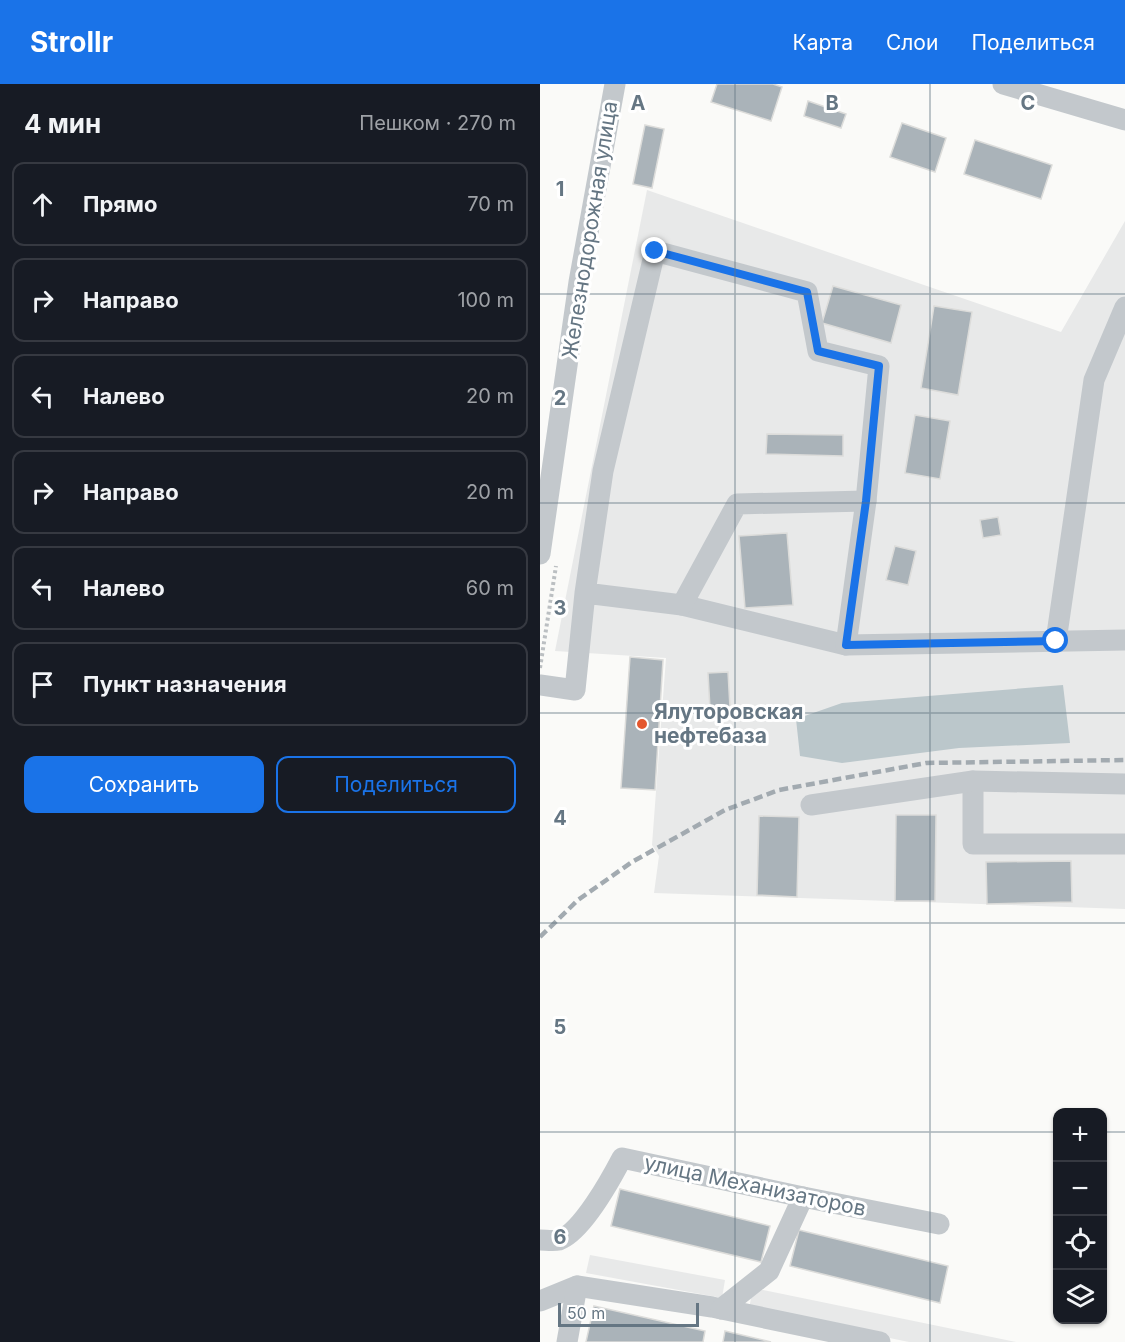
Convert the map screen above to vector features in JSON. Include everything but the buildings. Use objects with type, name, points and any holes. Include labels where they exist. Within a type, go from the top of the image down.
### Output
[{"type":"street","name":"Железнодорожная улица","points":[[540,554],[579,282],[615,84]]},
{"type":"street","points":[[1003,84],[1125,120]]},
{"type":"street","points":[[540,685],[574,690],[585,593],[603,471],[655,251],[807,292],[818,351],[879,366],[866,501],[846,645]]},
{"type":"street","points":[[1056,641],[1094,380],[1125,307]]},
{"type":"street","points":[[682,605],[737,504],[866,501]]},
{"type":"street","points":[[585,593],[682,605],[846,645],[1125,640]]},
{"type":"street","points":[[811,805],[973,781],[1125,784]]},
{"type":"street","points":[[973,781],[973,844],[1125,843]]},
{"type":"street","name":"улица Механизаторов","points":[[540,1239],[559,1240],[576,1227],[602,1195],[622,1158],[939,1224]]},
{"type":"street","points":[[721,1309],[769,1271],[803,1197]]},
{"type":"street","points":[[567,1342],[577,1286]]},
{"type":"street","points":[[540,1301],[577,1286],[721,1309],[880,1342]]},
{"type":"shaded area","name":"Ялуторовская нефтебаза","points":[[647,190],[1061,332],[1125,221],[1125,909],[654,893],[659,856],[652,845],[666,658],[555,651]]},
{"type":"shaded area","points":[[1063,685],[1070,743],[959,748],[842,763],[800,756],[796,719],[842,703]]},
{"type":"shaded area","points":[[590,1255],[725,1280],[722,1298],[586,1273]]},
{"type":"shaded area","points":[[753,1288],[1016,1342],[909,1342],[749,1309]]},
{"type":"railway","points":[[540,937],[578,900],[632,862],[725,810],[779,790],[926,763],[1125,760]]},
{"type":"place","name":"Ялуторовская нефтебаза","points":[[642,724]]},
{"type":"route","points":[[655,251],[807,292],[818,351],[879,366],[866,501],[846,645],[1056,641]]}]
